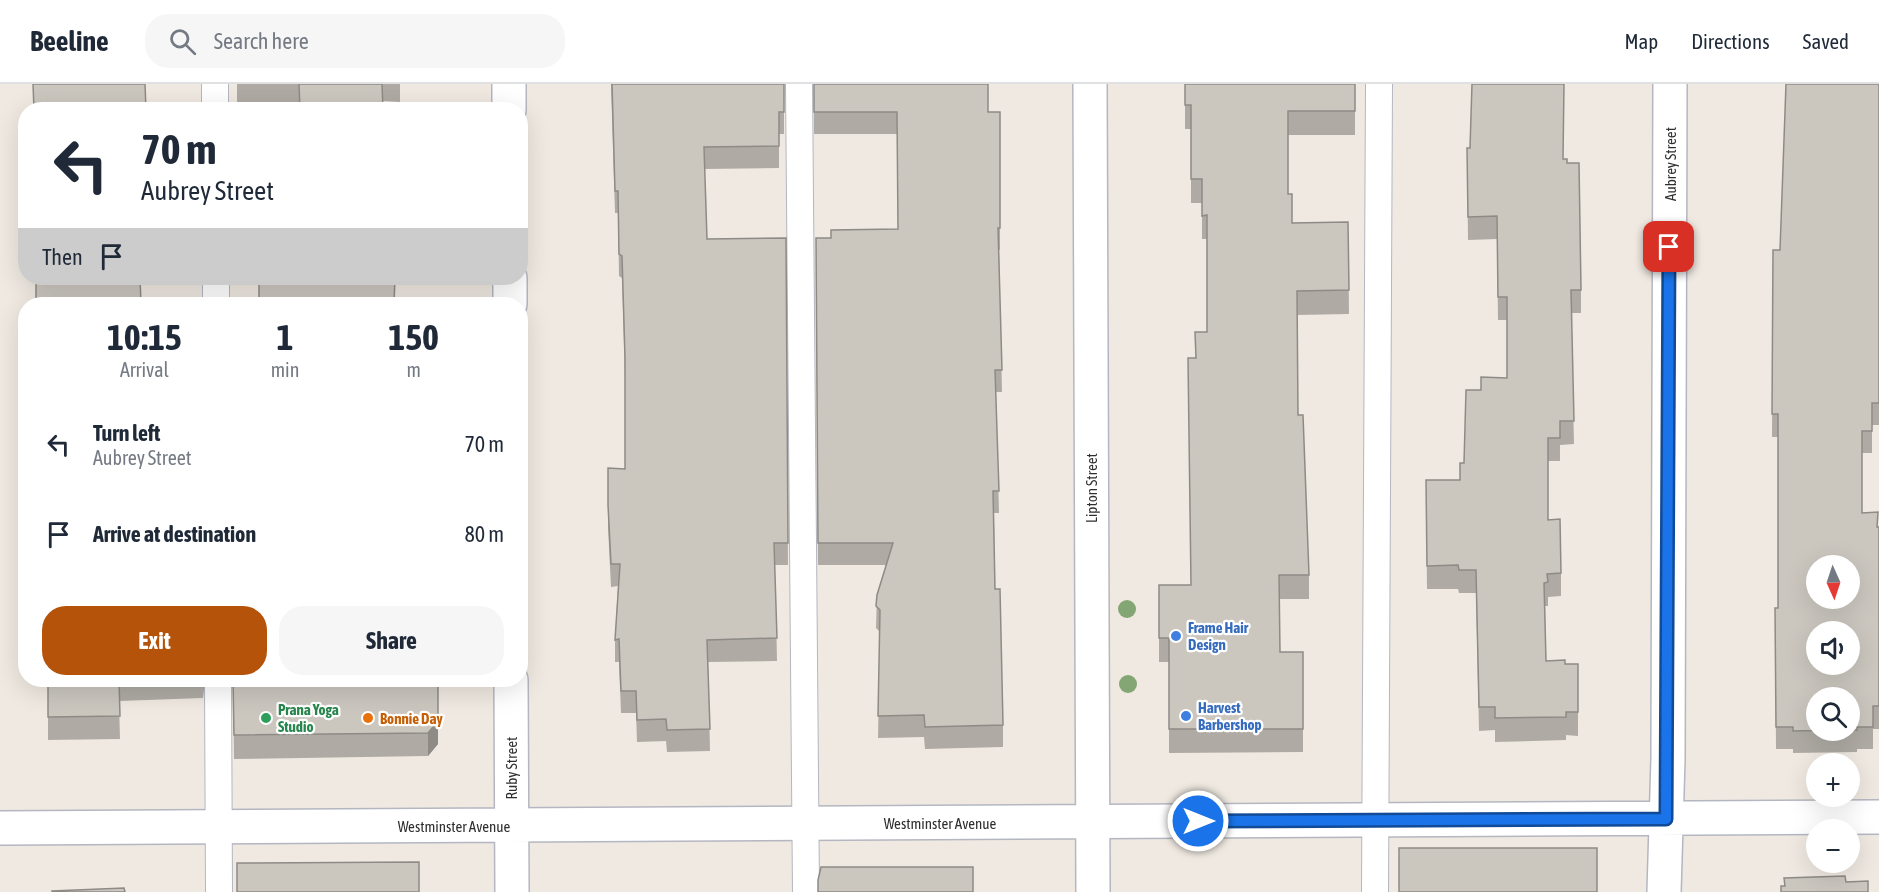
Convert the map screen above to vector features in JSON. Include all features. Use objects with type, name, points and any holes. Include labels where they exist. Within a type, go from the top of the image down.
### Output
[{"type":"street","points":[[509,84],[509,102]]},
{"type":"street","name":"Lipton Street","points":[[1090,84],[1093,892]]},
{"type":"street","name":"Aubrey Street","points":[[1664,892],[1670,84]]},
{"type":"street","name":"Ruby Street","points":[[511,687],[512,892]]},
{"type":"street","name":"Westminster Avenue","points":[[0,828],[1879,817]]},
{"type":"lane","points":[[215,84],[215,102]]},
{"type":"lane","points":[[798,84],[806,892]]},
{"type":"lane","points":[[1376,892],[1379,84]]},
{"type":"lane","points":[[218,687],[219,892]]},
{"type":"building","points":[[33,84],[145,84],[146,102],[34,102]]},
{"type":"building","points":[[299,84],[382,84],[383,102],[300,102]]},
{"type":"building","points":[[612,84],[784,84],[784,112],[779,112],[779,146],[704,147],[707,239],[786,238],[788,543],[774,543],[777,638],[707,640],[710,729],[667,730],[666,719],[637,720],[636,691],[621,691],[619,639],[615,640],[620,564],[611,564],[608,505],[608,468],[625,469],[622,256],[619,254],[618,191],[615,191]]},
{"type":"building","points":[[814,84],[988,84],[988,112],[1000,112],[1000,228],[998,228],[1002,370],[995,370],[999,491],[993,491],[995,589],[1000,589],[1003,725],[925,727],[924,715],[878,716],[880,610],[876,606],[877,595],[893,543],[818,543],[816,238],[831,238],[831,230],[898,229],[897,112],[814,112]]},
{"type":"building","points":[[1185,84],[1355,84],[1355,111],[1288,111],[1288,194],[1292,194],[1292,223],[1348,222],[1349,290],[1297,291],[1298,415],[1303,415],[1309,575],[1279,575],[1280,652],[1303,652],[1303,729],[1169,729],[1169,638],[1159,638],[1159,585],[1191,585],[1188,358],[1196,358],[1195,332],[1207,332],[1207,215],[1202,216],[1202,179],[1191,179],[1191,105],[1185,105]]},
{"type":"building","points":[[1472,84],[1564,84],[1563,159],[1567,159],[1567,163],[1579,163],[1581,290],[1571,290],[1574,421],[1560,421],[1560,438],[1548,438],[1548,520],[1560,519],[1561,573],[1547,574],[1548,582],[1544,583],[1546,661],[1565,660],[1565,664],[1578,664],[1578,712],[1566,712],[1566,717],[1495,718],[1495,707],[1479,707],[1476,570],[1459,570],[1458,565],[1427,566],[1426,480],[1460,480],[1460,463],[1464,463],[1466,390],[1481,390],[1481,377],[1507,378],[1507,297],[1498,297],[1497,216],[1468,217],[1467,148],[1470,148]]},
{"type":"building","points":[[1786,84],[1879,84],[1879,403],[1872,403],[1872,431],[1862,431],[1862,513],[1878,512],[1877,527],[1879,527],[1879,706],[1873,706],[1873,727],[1860,727],[1860,687],[1806,687],[1806,731],[1793,731],[1793,727],[1776,727],[1778,414],[1772,414],[1773,250],[1780,250]]},
{"type":"building","points":[[36,285],[140,285],[141,297],[36,297]]},
{"type":"building","points":[[259,285],[395,285],[394,297],[259,297]]},
{"type":"building","points":[[48,687],[119,687],[120,716],[48,717]]},
{"type":"building","points":[[233,687],[438,687],[438,721],[428,733],[234,735]]},
{"type":"building","points":[[1399,848],[1597,848],[1597,892],[1399,892]]},
{"type":"building","points":[[419,862],[419,892],[237,892],[237,863]]},
{"type":"building","points":[[821,867],[973,867],[973,892],[818,892]]},
{"type":"building","points":[[1845,876],[1846,882],[1868,881],[1868,892],[1781,892],[1781,886],[1785,886],[1784,878]]},
{"type":"building","points":[[124,888],[125,892],[52,892],[52,891]]},
{"type":"place","name":"Frame Hair Design","points":[[1176,636]]},
{"type":"place","name":"Harvest Barbershop","points":[[1186,716]]},
{"type":"place","name":"Prana Yoga Studio","points":[[266,718]]},
{"type":"place","name":"Bonnie Day","points":[[368,718]]},
{"type":"route","points":[[1198,821],[1666,819],[1669,736],[1669,247]]}]
